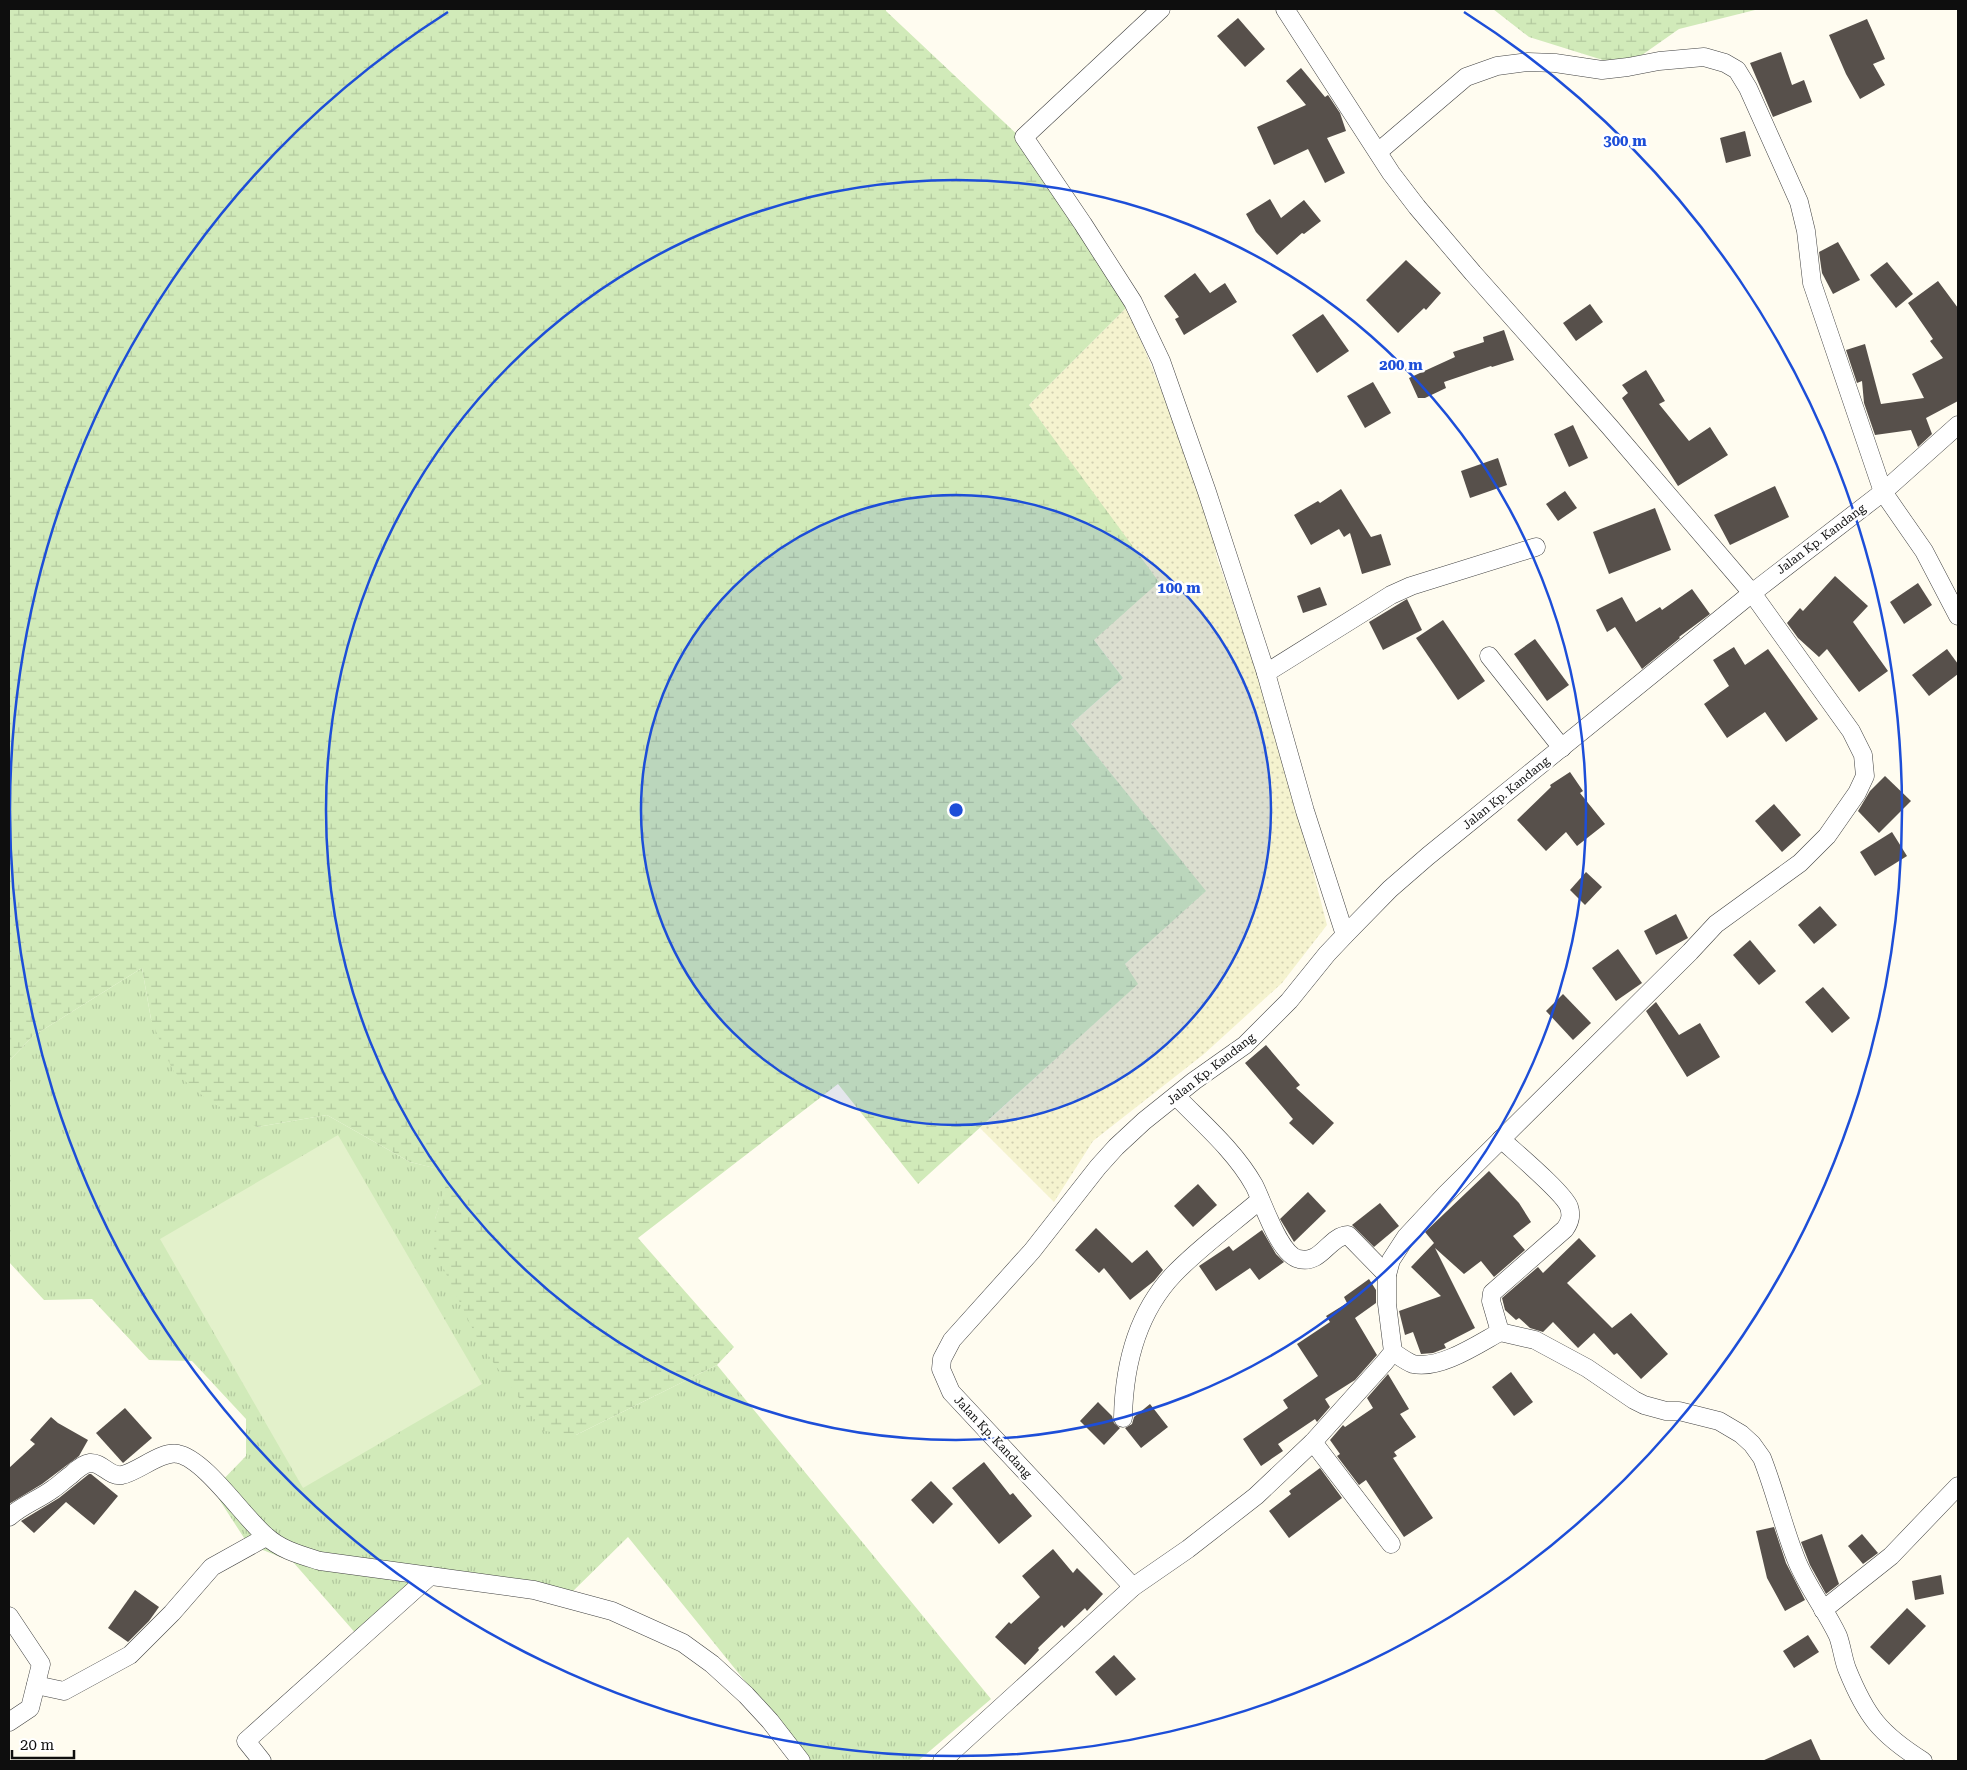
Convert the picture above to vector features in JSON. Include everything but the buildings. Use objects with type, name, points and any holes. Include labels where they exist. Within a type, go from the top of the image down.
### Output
[{"type":"street","points":[[1161,9],[1024,137],[1133,302],[1161,361],[1207,492],[1266,673],[1304,811],[1345,935]]},
{"type":"street","points":[[1285,9],[1396,180],[1462,260],[1609,426],[1752,593],[1851,730],[1863,755],[1865,776],[1857,793],[1827,836],[1800,863],[1716,924],[1406,1236],[1391,1260],[1387,1275],[1386,1304],[1393,1352],[1412,1364],[1425,1364],[1439,1362],[1462,1353],[1500,1332],[1535,1340],[1587,1368],[1644,1405],[1719,1421],[1741,1434],[1752,1444],[1762,1458],[1796,1558],[1805,1579],[1837,1636],[1847,1669],[1856,1690],[1875,1723],[1894,1742],[1923,1761]]},
{"type":"street","points":[[1378,152],[1466,77],[1497,66],[1528,62],[1555,62],[1602,70],[1659,61],[1704,57],[1725,63],[1737,70],[1748,88],[1799,202],[1806,231],[1812,283],[1883,492],[1924,551],[1958,616]]},
{"type":"street","name":"Jalan Kp. Kandang","points":[[1133,1587],[951,1392],[940,1369],[942,1359],[952,1340],[1032,1250],[1098,1166],[1144,1121],[1250,1039],[1289,1001],[1327,954],[1390,889],[1752,593],[1883,492],[1958,424]]},
{"type":"street","points":[[1266,673],[1391,595],[1411,586],[1536,547]]},
{"type":"street","points":[[1489,656],[1562,748]]},
{"type":"street","points":[[1176,1096],[1231,1154],[1254,1185],[1282,1242],[1292,1257],[1305,1260],[1314,1259],[1341,1237],[1348,1235],[1387,1275]]},
{"type":"street","points":[[1500,1332],[1490,1301],[1492,1293],[1566,1229],[1571,1214],[1564,1198],[1501,1139]]},
{"type":"street","points":[[1123,1418],[1124,1389],[1133,1347],[1153,1301],[1174,1274],[1260,1200]]},
{"type":"street","points":[[942,1761],[1133,1587],[1188,1549],[1256,1496],[1313,1442],[1393,1352]]},
{"type":"street","points":[[1313,1442],[1391,1544]]},
{"type":"street","points":[[9,1517],[21,1506],[53,1489],[84,1465],[96,1464],[108,1472],[121,1475],[161,1457],[177,1453],[190,1460],[222,1488],[266,1537],[291,1552],[320,1561],[498,1584],[565,1597],[612,1611],[683,1643],[712,1664],[746,1694],[801,1761]]},
{"type":"street","points":[[1823,1610],[1891,1556],[1958,1486]]},
{"type":"street","points":[[36,1685],[64,1691],[130,1655],[172,1613],[212,1567],[266,1537]]},
{"type":"street","points":[[262,1761],[246,1741],[430,1576]]},
{"type":"street","points":[[9,1616],[41,1664],[30,1708],[9,1722]]},
{"type":"shaded area","points":[[1127,307],[1215,520],[1216,555],[1275,725],[1327,925],[1282,983],[1204,1054],[1093,1141],[1054,1202],[980,1128],[1137,984],[1124,965],[1205,891],[1071,724],[1123,678],[1094,640],[1086,484],[1029,405]]},
{"type":"green space","points":[[9,9],[886,9],[1038,154],[1127,307],[1029,405],[1159,582],[1094,640],[1123,678],[1071,724],[1206,891],[1125,964],[1138,984],[918,1184],[838,1084],[638,1238],[734,1347],[717,1365],[576,1435],[543,1431],[480,1344],[434,1249],[435,1219],[450,1172],[410,1162],[327,1115],[257,1127],[209,1101],[174,1072],[151,1019],[142,968],[33,1036],[9,1061]]},
{"type":"green space","points":[[1493,9],[1759,9],[1679,29],[1642,55],[1619,63],[1606,61],[1529,37]]},
{"type":"green space","points":[[142,968],[151,1019],[257,1127],[327,1115],[410,1162],[451,1172],[435,1219],[576,1435],[717,1365],[991,1699],[918,1761],[810,1761],[628,1537],[567,1597],[433,1585],[358,1636],[293,1562],[248,1544],[213,1490],[246,1456],[246,1419],[192,1361],[149,1360],[92,1299],[44,1300],[9,1262],[9,1061],[33,1036]]},
{"type":"green space","points":[[338,1135],[482,1384],[303,1488],[160,1239]]}]
